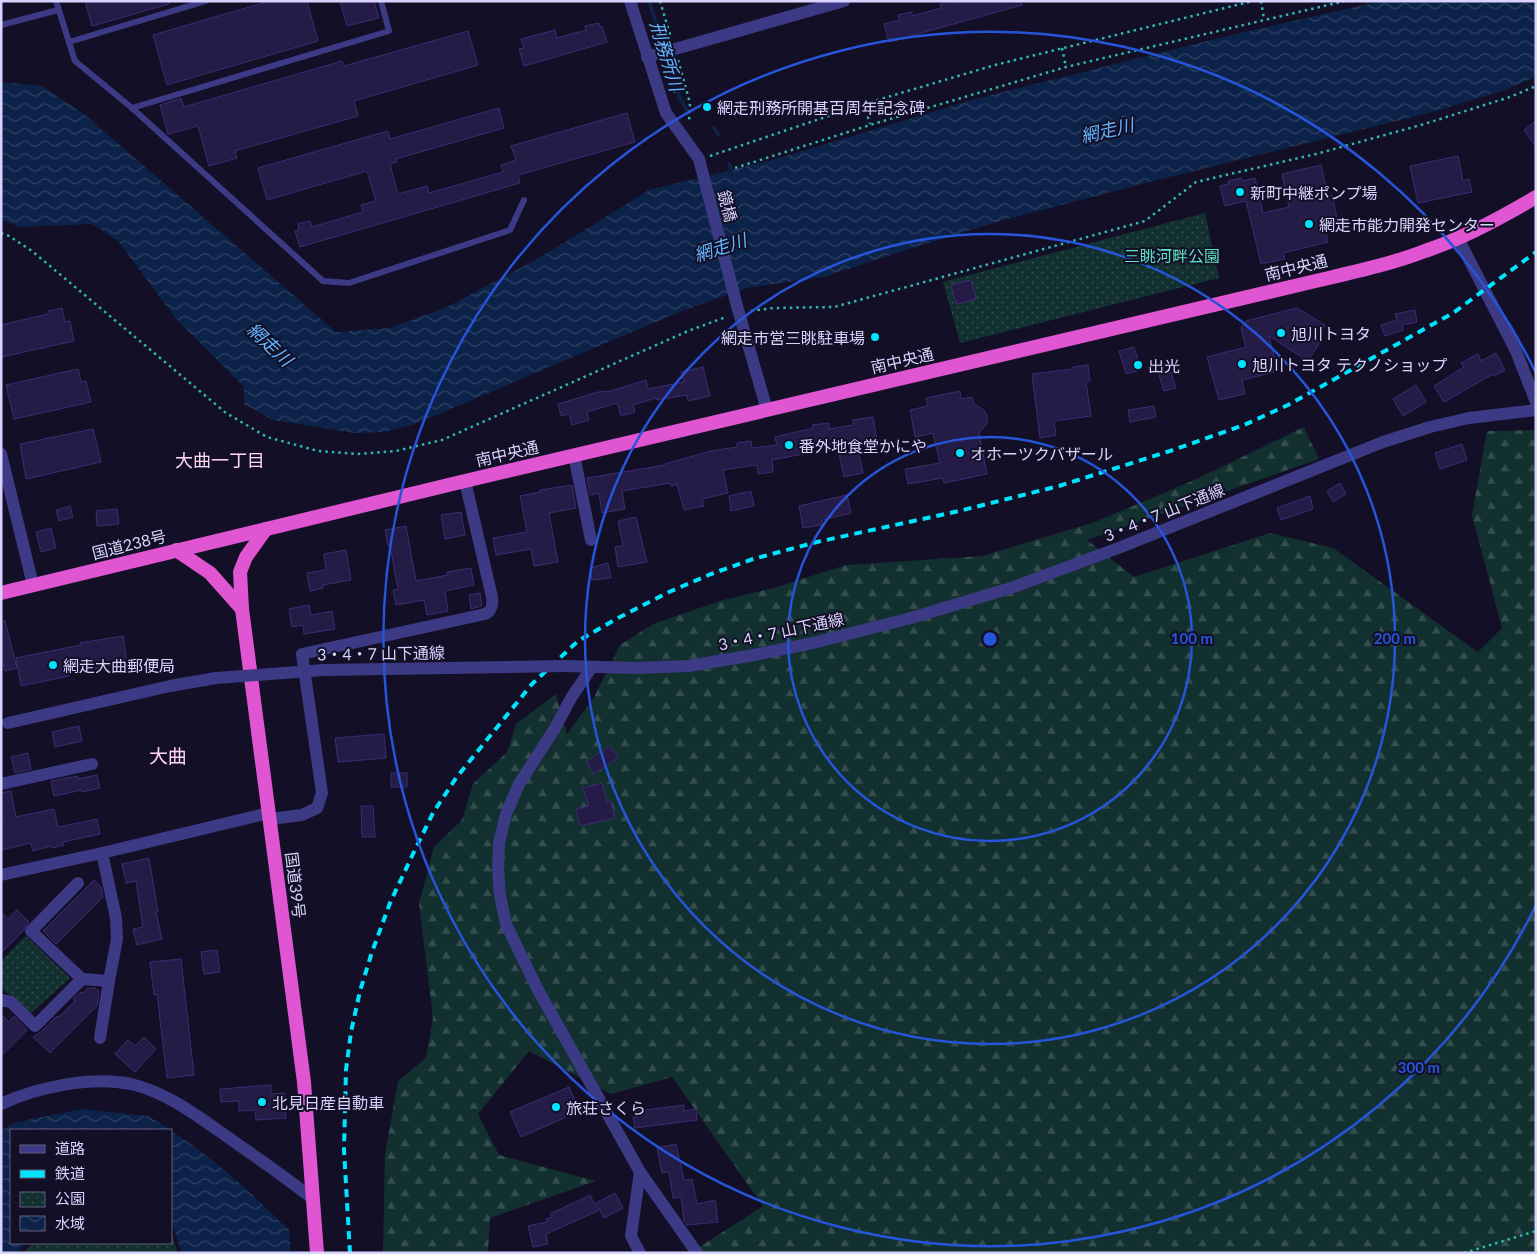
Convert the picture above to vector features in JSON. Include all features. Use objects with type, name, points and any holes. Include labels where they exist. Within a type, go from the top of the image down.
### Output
[{"type":"highway","name":"南中央通","points":[[266,529],[1312,282],[1389,262],[1458,238],[1536,197]]},
{"type":"highway","name":"国道238号","points":[[1,593],[266,529]]},
{"type":"highway","name":"国道39号","points":[[266,529],[246,557],[240,572],[242,608],[304,1082],[317,1253]]},
{"type":"highway","points":[[176,550],[210,573],[242,608]]},
{"type":"street","points":[[630,1],[666,113],[701,166]]},
{"type":"street","points":[[647,57],[818,5],[844,1]]},
{"type":"street","name":"鏡橋","points":[[701,166],[737,306],[767,410]]},
{"type":"street","points":[[1458,238],[1516,351],[1536,402]]},
{"type":"street","name":"3・4・7 山下通線","points":[[5,724],[170,686],[216,678],[324,670],[689,666],[813,643],[912,618],[1014,587],[1383,442],[1430,427],[1469,418],[1536,410]]},
{"type":"street","points":[[1,454],[33,585]]},
{"type":"street","points":[[574,455],[591,540]]},
{"type":"street","points":[[1,875],[270,816],[302,815],[317,808],[322,792],[302,654],[489,612],[492,597],[465,481]]},
{"type":"street","points":[[592,668],[571,698],[537,758],[519,784],[506,814],[499,843],[500,896],[506,924],[537,988],[640,1172],[698,1253]]},
{"type":"street","points":[[1,784],[92,764]]},
{"type":"street","points":[[100,1038],[117,939],[116,918],[102,853]]},
{"type":"street","points":[[78,883],[31,931],[82,979],[110,981]]},
{"type":"street","points":[[1,1000],[11,1002],[35,1026],[82,979]]},
{"type":"street","points":[[1,1104],[38,1091],[70,1084],[104,1082],[131,1084],[157,1093],[183,1107],[286,1178],[313,1199]]},
{"type":"street","points":[[640,1172],[631,1236],[640,1253]]},
{"type":"lane","points":[[56,1],[75,61],[132,108],[323,281],[348,283],[510,230],[524,200]]},
{"type":"lane","points":[[68,42],[206,1]]},
{"type":"lane","points":[[132,108],[390,31],[381,1]]},
{"type":"lane","points":[[1,25],[58,10]]},
{"type":"path","points":[[660,1],[668,51],[686,88],[690,103],[691,118],[683,138]]},
{"type":"path","points":[[701,166],[864,104],[994,64],[1253,1]]},
{"type":"path","points":[[1261,1],[1264,20]]},
{"type":"path","points":[[735,168],[870,124],[1066,67],[1345,1]]},
{"type":"path","points":[[1062,48],[1066,67]]},
{"type":"path","points":[[674,91],[686,88]]},
{"type":"path","points":[[864,104],[870,124]]},
{"type":"path","points":[[1464,1253],[1536,1231]]},
{"type":"green space","name":"三眺河畔公園","points":[[1205,213],[1219,278],[960,343],[943,282]]},
{"type":"green space","points":[[1304,427],[1319,459],[1087,540],[1134,577],[1270,533],[1333,548],[1478,652],[1502,628],[1472,515],[1487,431],[1536,430],[1536,1253],[690,1253],[763,1206],[672,1077],[611,1094],[529,1051],[478,1114],[499,1155],[596,1181],[490,1218],[488,1253],[383,1253],[385,1154],[398,1081],[426,1058],[433,1018],[419,903],[434,847],[462,820],[473,784],[507,752],[516,724],[556,694],[567,734],[593,699],[620,645],[653,624],[723,600],[774,588],[846,565],[982,556],[1095,522],[1192,481]]},
{"type":"green space","points":[[26,936],[70,978],[29,1015],[1,987],[1,961]]},
{"type":"green space","points":[[172,1235],[178,1253],[23,1253],[32,1244],[172,1244]]},
{"type":"water","name":"網走川","points":[[1382,1],[1536,1],[1536,77],[1505,90],[1433,112],[1007,219],[824,277],[747,288],[677,313],[415,424],[385,432],[354,433],[273,420],[244,404],[244,387],[176,319],[118,241],[92,224],[19,227],[1,219],[1,82],[42,86],[84,114],[336,332],[389,328],[445,308],[539,258],[649,190],[776,159],[975,99],[1223,37]]},
{"type":"water","points":[[82,1109],[148,1116],[169,1129],[10,1129],[10,1244],[25,1244],[17,1253],[1,1253],[1,1131],[13,1123]]},
{"type":"water","points":[[172,1132],[218,1165],[289,1230],[291,1253],[182,1253],[172,1223]]},
{"type":"building","points":[[85,1],[169,1],[169,4],[92,26]]},
{"type":"building","points":[[270,1],[307,1],[318,41],[167,85],[153,35]]},
{"type":"building","points":[[340,1],[374,1],[379,18],[347,26]]},
{"type":"building","points":[[954,1],[955,4],[966,1],[1021,1],[1022,5],[889,42],[884,24],[900,20],[898,15],[911,12],[913,16],[941,8],[940,4]]},
{"type":"building","points":[[599,23],[600,27],[602,26],[607,42],[524,66],[519,49],[524,48],[521,39],[555,30],[557,38],[586,30],[585,26]]},
{"type":"building","points":[[468,31],[478,65],[354,101],[358,116],[235,151],[237,158],[209,166],[198,126],[168,134],[160,105],[181,98],[184,107],[342,61],[344,66]]},
{"type":"building","points":[[499,108],[504,128],[396,159],[397,162],[390,164],[398,194],[427,186],[429,193],[503,172],[501,165],[516,160],[511,146],[627,113],[635,142],[518,175],[520,183],[300,247],[295,231],[299,230],[298,224],[310,221],[312,227],[363,212],[361,205],[376,201],[367,171],[267,200],[258,168],[388,131],[390,139]]},
{"type":"building","points":[[1536,121],[1536,147],[1524,130]]},
{"type":"building","points":[[1458,156],[1463,181],[1469,179],[1472,192],[1418,203],[1410,166]]},
{"type":"building","points":[[1321,165],[1328,196],[1332,195],[1337,218],[1323,221],[1328,242],[1283,253],[1285,259],[1261,264],[1246,201],[1225,206],[1220,186],[1229,184],[1228,181],[1241,178],[1242,181],[1255,178],[1263,213],[1289,207],[1282,174]]},
{"type":"building","points":[[971,280],[976,299],[956,304],[951,285]]},
{"type":"building","points":[[62,308],[65,322],[70,321],[74,341],[1,357],[1,325],[48,314],[48,311]]},
{"type":"building","points":[[1297,308],[1325,325],[1316,340],[1320,342],[1308,361],[1269,336],[1278,371],[1242,380],[1245,394],[1219,400],[1207,357],[1246,347],[1241,328],[1246,321]]},
{"type":"building","points":[[1415,310],[1417,322],[1402,325],[1403,330],[1385,336],[1381,325],[1397,320],[1395,314]]},
{"type":"building","points":[[1134,347],[1141,370],[1126,374],[1119,351]]},
{"type":"building","points":[[1496,353],[1505,370],[1494,376],[1493,374],[1444,402],[1434,386],[1464,367],[1461,363],[1478,354],[1481,361]]},
{"type":"building","points":[[1088,365],[1090,381],[1086,382],[1091,416],[1054,421],[1056,435],[1040,438],[1032,374],[1073,369],[1073,367]]},
{"type":"building","points":[[703,367],[710,396],[688,401],[687,395],[657,400],[656,398],[633,405],[635,412],[621,416],[617,403],[587,412],[589,420],[572,425],[569,414],[561,416],[558,404],[646,380],[648,389],[684,382],[681,372]]},
{"type":"building","points":[[78,369],[81,382],[86,381],[91,402],[14,419],[6,385]]},
{"type":"building","points":[[1171,372],[1176,388],[1164,391],[1159,375]]},
{"type":"building","points":[[1416,385],[1426,402],[1403,416],[1393,399]]},
{"type":"building","name":"オホーツクバザール","points":[[960,391],[961,399],[972,397],[974,404],[984,410],[987,416],[987,423],[979,433],[987,474],[944,483],[943,478],[908,484],[905,469],[940,463],[933,433],[915,437],[910,410],[928,406],[926,398]]},
{"type":"building","points":[[1154,406],[1156,417],[1130,422],[1128,410]]},
{"type":"building","points":[[873,417],[878,447],[858,450],[863,473],[844,477],[837,444],[802,448],[803,454],[772,460],[773,472],[758,474],[757,465],[723,470],[728,493],[702,499],[704,506],[684,510],[677,484],[671,486],[670,483],[622,491],[625,509],[602,513],[599,493],[590,495],[587,478],[665,465],[711,451],[737,447],[737,443],[751,441],[752,448],[777,445],[775,437],[813,428],[812,425],[829,423],[829,429],[853,425],[853,420]]},
{"type":"building","points":[[93,429],[101,462],[26,479],[20,444]]},
{"type":"building","points":[[1462,444],[1467,460],[1440,469],[1435,453]]},
{"type":"building","points":[[1340,483],[1346,494],[1333,502],[1327,491]]},
{"type":"building","points":[[572,485],[576,508],[549,513],[558,562],[534,566],[531,549],[496,555],[493,538],[527,532],[520,496],[540,492],[540,490]]},
{"type":"building","points":[[751,491],[754,506],[731,511],[729,496]]},
{"type":"building","points":[[847,495],[851,513],[822,520],[822,525],[803,528],[799,506]]},
{"type":"building","points":[[1310,496],[1313,509],[1281,520],[1277,508]]},
{"type":"building","points":[[70,506],[73,517],[59,521],[56,510]]},
{"type":"building","points":[[117,509],[119,524],[97,526],[96,511]]},
{"type":"building","points":[[461,512],[465,535],[445,539],[441,515]]},
{"type":"building","points":[[636,517],[647,562],[618,567],[615,547],[623,546],[618,521]]},
{"type":"building","points":[[406,526],[416,581],[448,575],[447,572],[471,568],[474,585],[445,591],[448,611],[427,615],[424,600],[396,605],[393,590],[398,589],[385,530]]},
{"type":"building","points":[[51,528],[56,548],[41,552],[36,532]]},
{"type":"building","points":[[346,550],[351,580],[323,585],[323,588],[310,591],[307,573],[326,570],[324,554]]},
{"type":"building","points":[[608,563],[611,578],[592,580],[590,568]]},
{"type":"building","points":[[480,593],[482,606],[471,609],[469,595]]},
{"type":"building","points":[[309,605],[311,615],[332,611],[335,629],[304,634],[303,625],[292,627],[289,609]]},
{"type":"building","points":[[1,621],[5,621],[17,668],[5,671],[1,656]]},
{"type":"building","points":[[123,636],[127,663],[68,673],[69,676],[21,686],[16,658],[81,645],[80,643]]},
{"type":"building","points":[[79,726],[82,741],[55,747],[52,732]]},
{"type":"building","points":[[384,734],[386,758],[338,762],[335,738]]},
{"type":"building","points":[[610,746],[618,758],[594,774],[586,762]]},
{"type":"building","points":[[28,753],[31,769],[15,773],[11,757]]},
{"type":"building","points":[[391,773],[407,773],[407,787],[391,787]]},
{"type":"building","points":[[97,775],[100,788],[54,796],[51,781],[78,776],[78,779]]},
{"type":"building","points":[[602,783],[607,802],[611,801],[615,818],[580,826],[576,809],[589,806],[583,788]]},
{"type":"building","points":[[11,791],[16,817],[54,809],[58,827],[97,819],[100,834],[63,842],[64,845],[52,848],[51,846],[33,851],[31,843],[1,850],[1,825],[4,824],[1,809],[1,793]]},
{"type":"building","points":[[361,806],[373,806],[375,837],[362,837]]},
{"type":"building","points":[[149,858],[158,912],[156,912],[162,939],[137,945],[133,929],[143,927],[136,881],[126,883],[122,864]]},
{"type":"building","points":[[94,880],[101,887],[103,897],[56,944],[43,931]]},
{"type":"building","points":[[17,910],[29,922],[23,931],[1,953],[1,912],[8,919]]},
{"type":"building","points":[[217,950],[220,972],[204,974],[201,952]]},
{"type":"building","points":[[181,959],[194,1075],[167,1078],[157,994],[154,995],[150,962]]},
{"type":"building","points":[[88,988],[95,988],[99,992],[97,1006],[50,1053],[33,1037],[41,1032],[57,1016],[59,1017],[75,1001],[73,999]]},
{"type":"building","points":[[1,1014],[9,1022],[14,1016],[27,1030],[1,1056]]},
{"type":"building","points":[[144,1037],[156,1049],[135,1072],[115,1054],[128,1040],[135,1046]]},
{"type":"building","name":"北見日産自動車","points":[[271,1085],[271,1094],[284,1093],[286,1118],[256,1120],[255,1110],[239,1111],[239,1101],[221,1102],[220,1089]]},
{"type":"building","points":[[569,1087],[580,1111],[521,1137],[510,1112]]},
{"type":"building","points":[[684,1105],[684,1111],[696,1109],[697,1120],[635,1128],[633,1117],[638,1117],[637,1111]]},
{"type":"building","points":[[676,1144],[684,1180],[692,1179],[697,1204],[715,1200],[718,1222],[687,1225],[684,1221],[681,1197],[673,1198],[669,1172],[662,1173],[657,1148]]},
{"type":"building","points":[[615,1193],[623,1208],[604,1218],[596,1203]]},
{"type":"building","points":[[590,1195],[598,1211],[546,1234],[548,1244],[533,1247],[528,1226],[547,1222],[546,1219],[552,1217],[550,1214]]},
{"type":"waterway","name":"刑務所川","points":[[649,1],[680,99],[687,110]]},
{"type":"waterway","name":"刑務所川","points":[[714,128],[718,134]]},
{"type":"waterway","name":"刑務所川","points":[[729,164],[732,173]]},
{"type":"railway","points":[[350,1253],[344,1150],[346,1070],[351,1032],[360,991],[390,903],[433,813],[456,778],[532,684],[578,641],[669,592],[753,559],[817,542],[959,511],[1059,486],[1170,451],[1244,425],[1288,405],[1453,313],[1536,252]]},
{"type":"place","name":"網走刑務所開基百周年記念碑","points":[[707,107]]},
{"type":"place","name":"新町中継ポンプ場","points":[[1240,192]]},
{"type":"place","name":"網走市能力開発センター","points":[[1309,224]]},
{"type":"place","name":"旭川トヨタ","points":[[1281,333]]},
{"type":"place","name":"網走市営三眺駐車場","points":[[875,337]]},
{"type":"place","name":"旭川トヨタ テクノショップ","points":[[1242,364]]},
{"type":"place","name":"出光","points":[[1138,365]]},
{"type":"place","name":"番外地食堂かにや","points":[[789,445]]},
{"type":"place","name":"オホーツクバザール","points":[[960,453]]},
{"type":"place","name":"網走大曲郵便局","points":[[53,665]]},
{"type":"place","name":"北見日産自動車","points":[[262,1102]]},
{"type":"place","name":"旅荘さくら","points":[[556,1107]]},
{"type":"district","name":"大曲一丁目","points":[[220,460]]},
{"type":"district","name":"大曲","points":[[168,755]]}]
